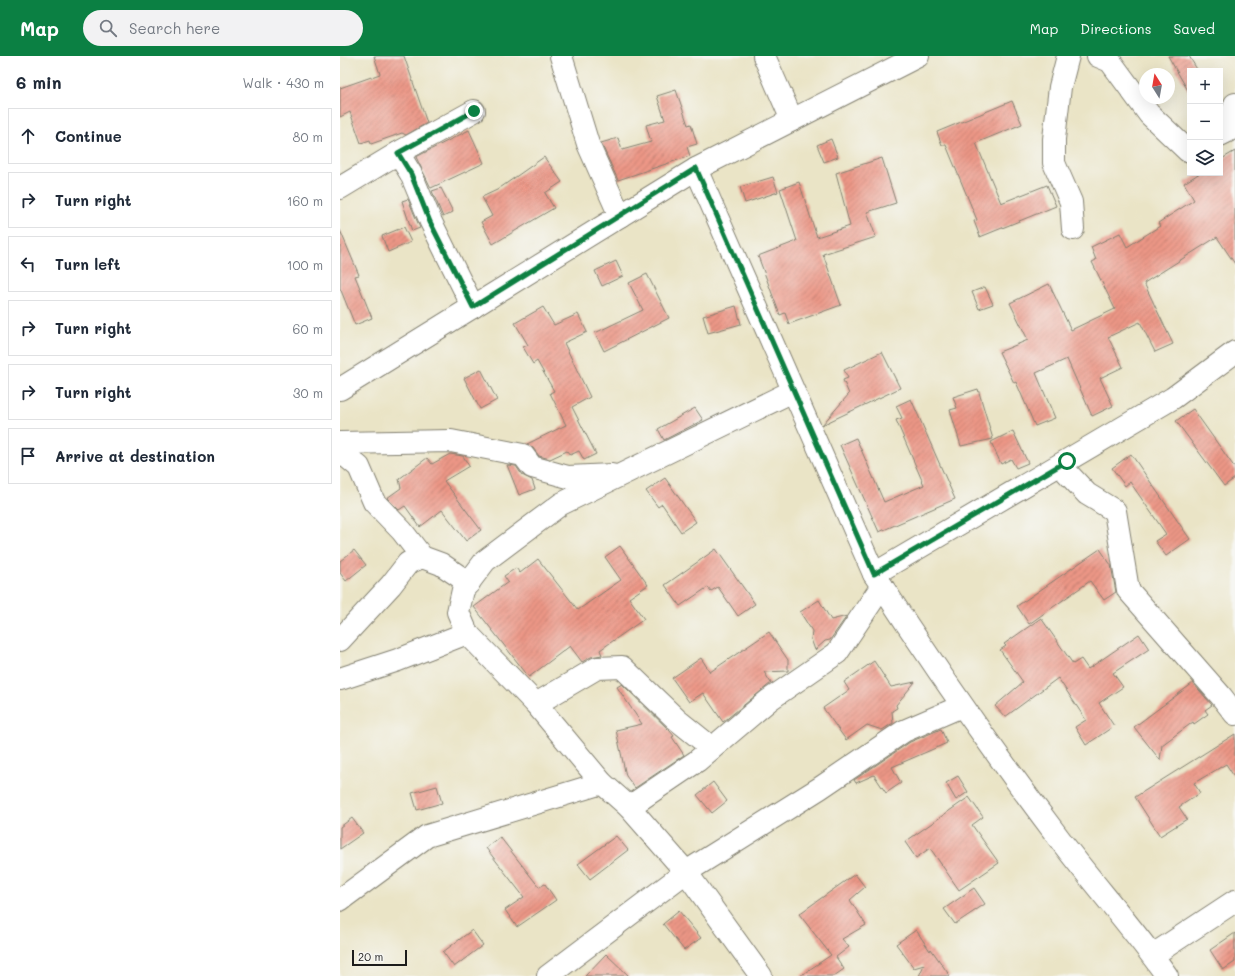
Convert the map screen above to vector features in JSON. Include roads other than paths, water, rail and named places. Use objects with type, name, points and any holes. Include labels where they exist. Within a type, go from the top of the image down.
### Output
[{"type":"street","points":[[561,56],[588,144],[605,187],[620,216]]},
{"type":"street","points":[[764,56],[792,120]]},
{"type":"street","points":[[340,389],[696,168],[918,56]]},
{"type":"street","points":[[1068,56],[1060,87],[1054,139],[1054,163],[1071,202],[1073,229]]},
{"type":"street","points":[[1098,56],[1110,61],[1149,114],[1187,150]]},
{"type":"street","points":[[1223,134],[1228,131],[1235,104]]},
{"type":"street","points":[[340,188],[398,153],[474,111]]},
{"type":"street","points":[[398,153],[411,174],[430,222],[473,307]]},
{"type":"street","points":[[696,168],[719,223],[762,316],[793,391],[878,580],[910,631],[959,701],[1062,842],[1153,956],[1167,976]]},
{"type":"street","points":[[629,807],[697,761],[769,700],[837,653],[878,580],[1060,465],[1173,398],[1235,352]]},
{"type":"street","points":[[761,976],[686,872],[629,807],[602,783],[536,704],[467,633],[458,612],[463,590],[484,561],[561,504],[793,391]]},
{"type":"street","points":[[340,443],[451,441],[524,456],[532,467],[568,478],[621,475]]},
{"type":"street","points":[[340,451],[359,467],[374,502],[402,532],[422,557],[441,564],[468,583]]},
{"type":"street","points":[[1060,465],[1087,494],[1116,511],[1128,590],[1235,714]]},
{"type":"street","points":[[340,640],[392,586],[408,564],[422,557]]},
{"type":"street","points":[[340,679],[398,660],[467,633]]},
{"type":"street","points":[[536,704],[597,668],[622,667],[676,720],[712,748]]},
{"type":"street","points":[[548,976],[686,872],[820,788],[904,731],[955,709],[959,701]]},
{"type":"street","points":[[340,900],[427,836],[602,783]]},
{"type":"street","points":[[1153,956],[1235,901]]}]
